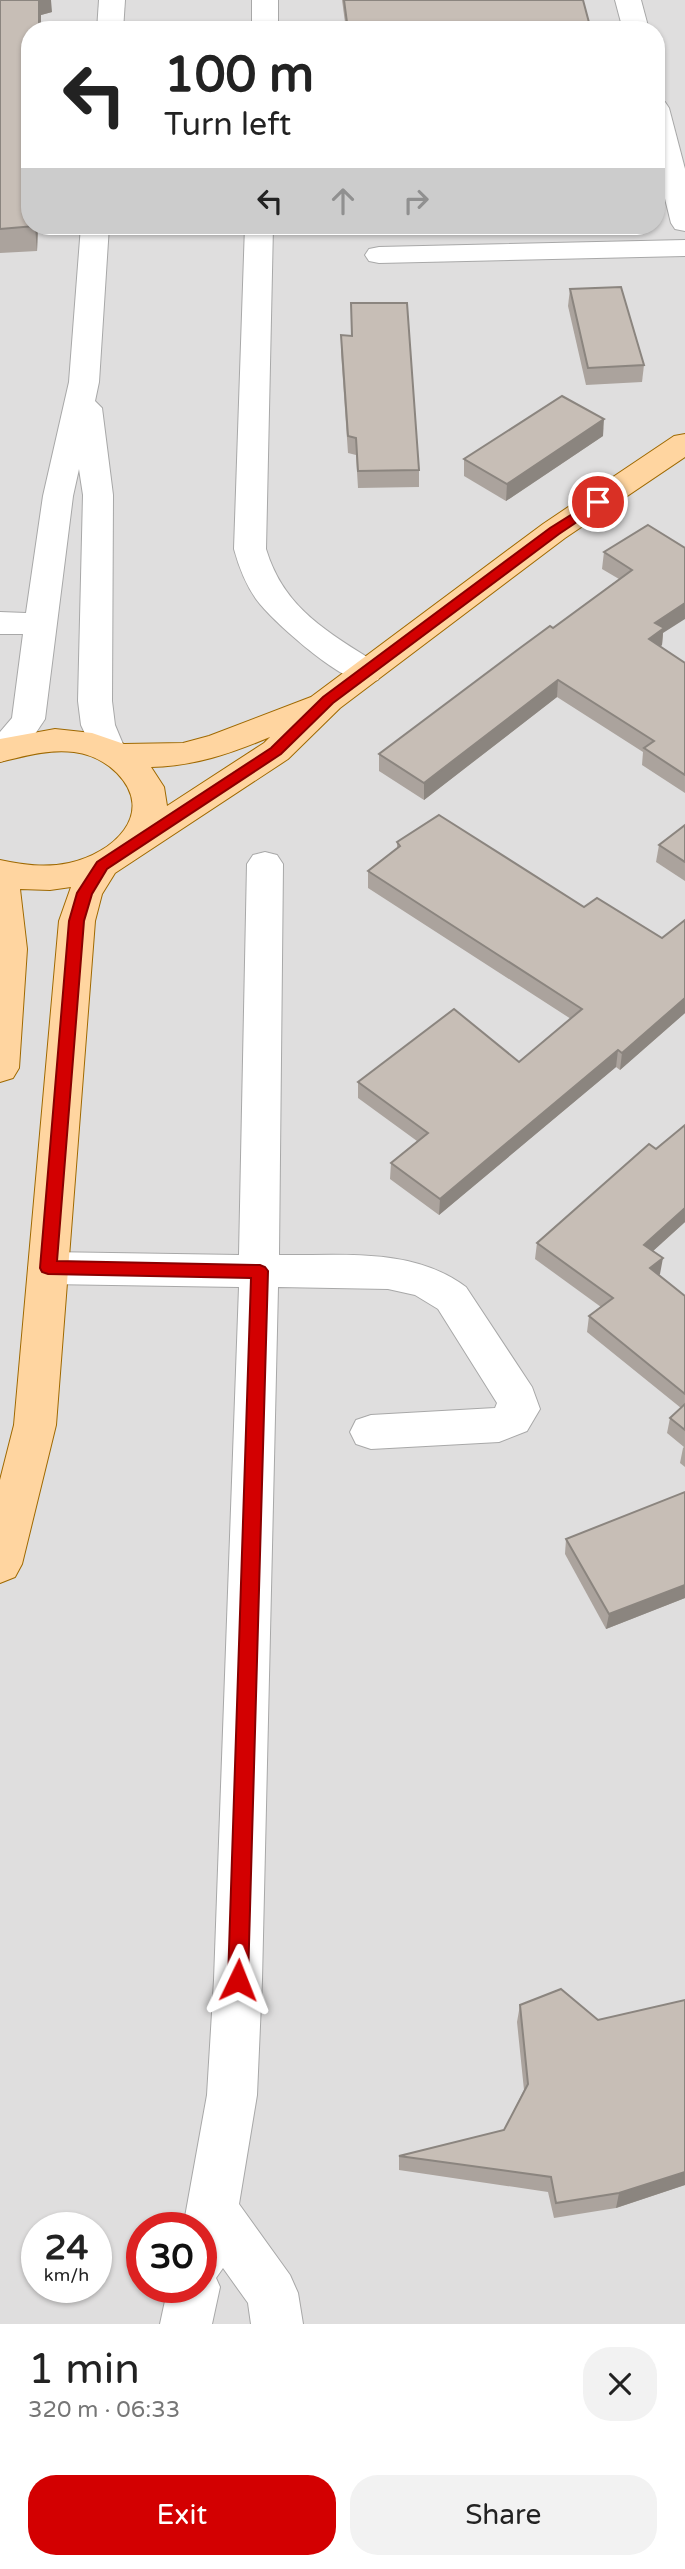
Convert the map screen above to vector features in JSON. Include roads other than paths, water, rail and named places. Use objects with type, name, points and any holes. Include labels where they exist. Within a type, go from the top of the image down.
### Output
[{"type":"main road","points":[[0,872],[31,878],[67,877],[115,857],[276,751],[328,700],[554,531],[685,443]]},
{"type":"main road","points":[[113,753],[183,755],[220,745],[328,700]]},
{"type":"main road","points":[[0,751],[19,744],[49,739],[80,741],[113,753],[130,763],[145,782],[150,803],[145,827],[85,893],[77,921],[35,1425],[0,1564]]},
{"type":"main road","points":[[0,880],[7,903],[9,942],[0,1068]]},
{"type":"street","points":[[111,21],[112,0]]},
{"type":"street","points":[[265,0],[265,21]]},
{"type":"street","points":[[628,0],[634,21]]},
{"type":"street","points":[[665,110],[685,110]]},
{"type":"street","points":[[665,142],[685,223]]},
{"type":"street","points":[[0,751],[29,719],[58,496],[83,382],[94,235]]},
{"type":"street","points":[[259,235],[250,549],[254,568],[278,608],[301,628],[366,672]]},
{"type":"street","points":[[379,255],[685,248]]},
{"type":"street","points":[[83,382],[97,495],[95,701],[98,725],[113,753]]},
{"type":"street","points":[[0,623],[41,624]]},
{"type":"street","points":[[265,864],[260,1271],[233,2082],[213,2210],[272,2293],[277,2324]]},
{"type":"street","points":[[48,1268],[388,1273],[417,1276],[437,1286],[452,1298],[517,1399],[519,1409],[512,1419],[499,1425],[371,1432]]},
{"type":"street","points":[[186,2324],[191,2303]]}]
